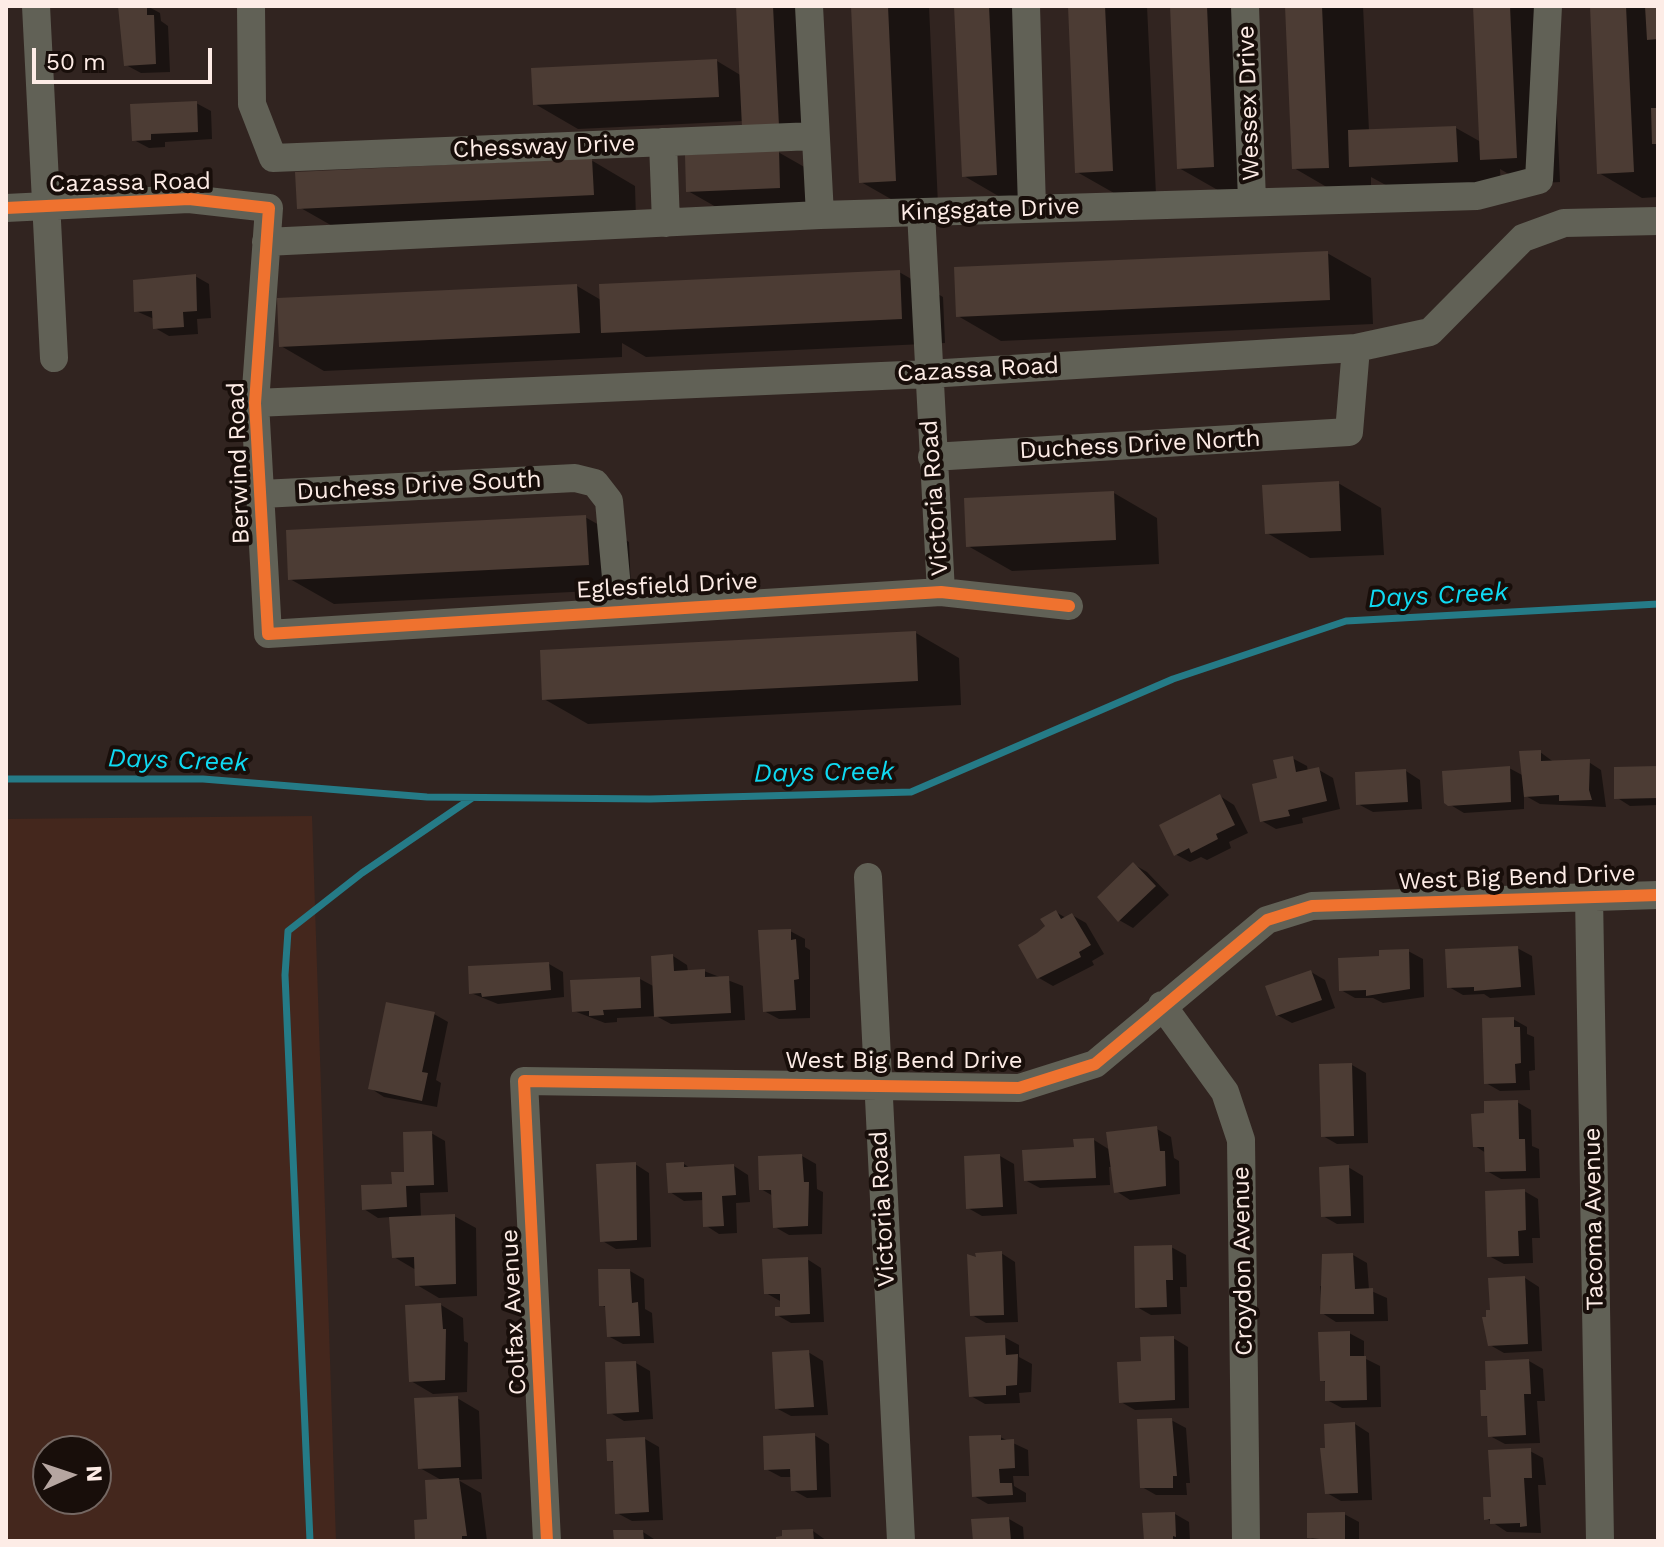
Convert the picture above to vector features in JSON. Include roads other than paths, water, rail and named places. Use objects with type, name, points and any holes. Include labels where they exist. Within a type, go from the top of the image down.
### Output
[{"type":"street","points":[[36,6],[54,358]]},
{"type":"street","name":"Chessway Drive","points":[[251,6],[252,104],[273,158],[815,136]]},
{"type":"street","points":[[809,6],[820,215]]},
{"type":"street","points":[[1026,6],[1032,208]]},
{"type":"street","name":"Wessex Drive","points":[[1245,6],[1252,201]]},
{"type":"street","name":"Kingsgate Drive","points":[[266,242],[820,215],[1477,196],[1539,180],[1548,6]]},
{"type":"street","points":[[663,142],[666,223]]},
{"type":"street","name":"Cazassa Road","points":[[6,208],[189,199],[269,208],[266,242]]},
{"type":"street","name":"Victoria Road","points":[[921,212],[941,592]]},
{"type":"street","name":"Cazassa Road","points":[[255,403],[928,374],[1356,348],[1430,332],[1523,238],[1564,223],[1658,221]]},
{"type":"street","name":"Berwind Road","points":[[266,242],[255,403],[268,634]]},
{"type":"street","name":"Duchess Drive North","points":[[932,457],[1349,432],[1356,348]]},
{"type":"street","name":"Duchess Drive South","points":[[262,494],[575,478],[595,483],[609,501],[619,610]]},
{"type":"street","name":"Eglesfield Drive","points":[[268,634],[941,592],[1069,606]]},
{"type":"street","name":"Victoria Road","points":[[868,877],[901,1541]]},
{"type":"street","name":"West Big Bend Drive","points":[[524,1081],[1019,1088],[1095,1064],[1267,920],[1312,906],[1658,895]]},
{"type":"street","name":"Tacoma Avenue","points":[[1589,896],[1600,1541]]},
{"type":"street","name":"Croydon Avenue","points":[[1162,1005],[1225,1092],[1241,1140],[1246,1541]]},
{"type":"street","name":"Colfax Avenue","points":[[524,1081],[547,1541]]},
{"type":"waterway","name":"Days Creek","points":[[6,779],[203,779],[427,797],[650,799],[911,792],[1173,679],[1346,621],[1658,604]]},
{"type":"waterway","points":[[310,1541],[285,975],[288,931],[362,873],[472,798]]}]
